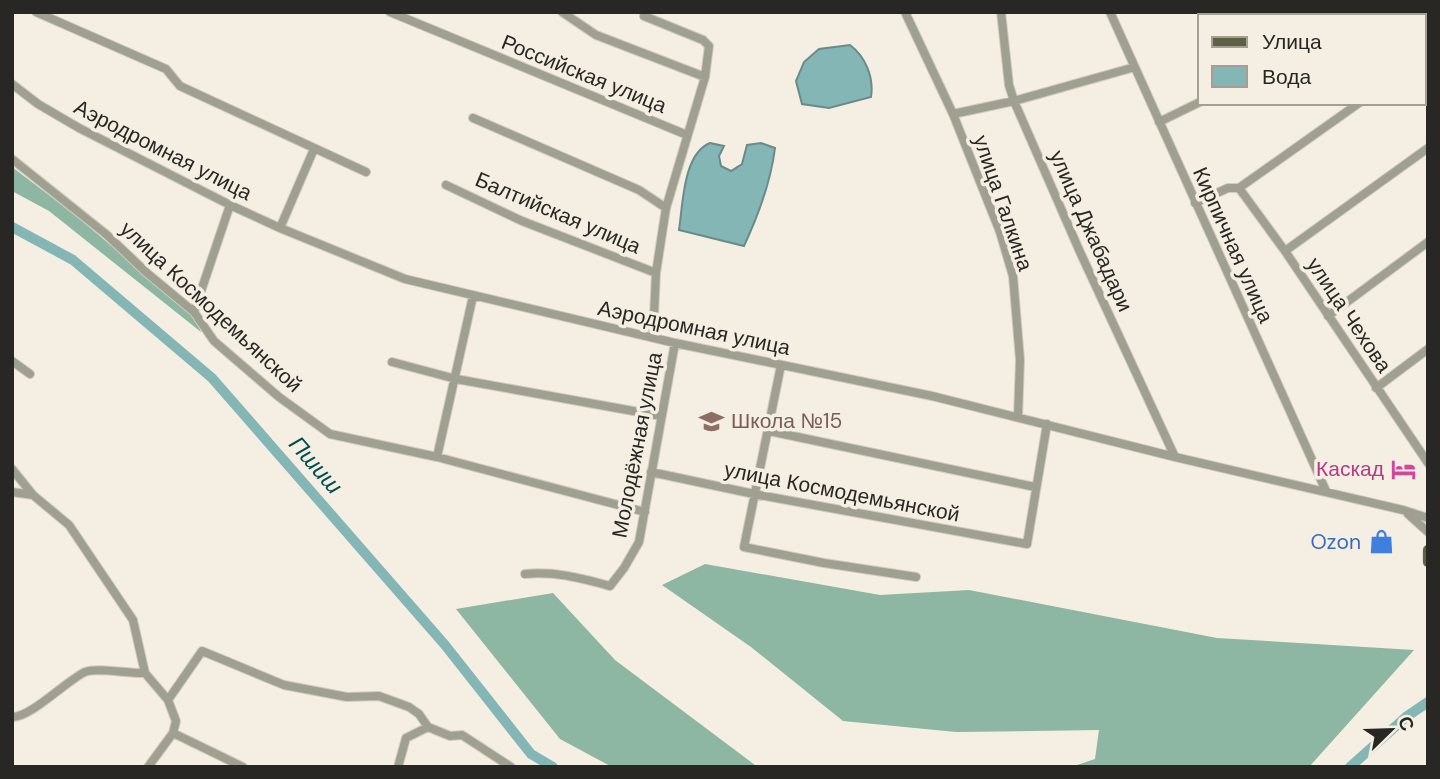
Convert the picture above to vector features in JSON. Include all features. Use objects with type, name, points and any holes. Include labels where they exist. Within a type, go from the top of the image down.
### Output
[{"type":"main road","points":[[1428,550],[1428,562]]},
{"type":"street","points":[[36,12],[166,69],[180,86],[366,172]]},
{"type":"street","name":"Российская улица","points":[[390,12],[687,135]]},
{"type":"street","points":[[562,12],[596,35],[705,77]]},
{"type":"street","name":"улица Галкина","points":[[905,12],[953,114],[1000,232],[1013,275],[1020,360],[1018,417]]},
{"type":"street","name":"улица Джабадари","points":[[1001,12],[1009,85],[1014,101],[1175,457]]},
{"type":"street","name":"Кирпичная улица","points":[[1110,12],[1326,491]]},
{"type":"street","points":[[644,16],[703,40],[709,46],[705,77],[666,208],[656,273],[653,337]]},
{"type":"street","points":[[953,114],[1014,101],[1135,67]]},
{"type":"street","name":"Аэродромная улица","points":[[12,84],[38,104],[79,128],[230,205],[405,279],[675,343],[932,396],[1175,457],[1403,510],[1428,519]]},
{"type":"street","points":[[1159,122],[1198,103]]},
{"type":"street","points":[[1195,203],[1228,188],[1239,188],[1356,105]]},
{"type":"street","points":[[473,118],[639,190],[666,208]]},
{"type":"street","points":[[1285,251],[1428,148]]},
{"type":"street","points":[[280,228],[314,149]]},
{"type":"street","name":"улица Космодемьянской","points":[[12,159],[107,234],[147,274],[194,312],[214,341],[279,397],[330,434],[438,457],[645,512]]},
{"type":"street","name":"Балтийская улица","points":[[446,185],[522,221],[656,273]]},
{"type":"street","name":"улица Чехова","points":[[1239,188],[1426,457]]},
{"type":"street","points":[[194,312],[230,205]]},
{"type":"street","points":[[1328,316],[1428,242]]},
{"type":"street","points":[[438,457],[473,296]]},
{"type":"street","name":"Молодёжная улица","points":[[525,574],[560,574],[610,586],[624,568],[639,542],[675,343]]},
{"type":"street","points":[[1376,388],[1428,349]]},
{"type":"street","points":[[12,361],[30,374]]},
{"type":"street","points":[[392,362],[456,379],[661,416]]},
{"type":"street","points":[[781,365],[744,547],[824,564],[916,577]]},
{"type":"street","points":[[769,431],[1035,487],[1047,424]]},
{"type":"street","points":[[12,469],[33,495],[69,525],[133,620],[145,673],[168,700],[176,720],[173,733],[148,767]]},
{"type":"street","name":"улица Космодемьянской","points":[[651,472],[754,494],[1027,544],[1035,487]]},
{"type":"street","points":[[12,492],[33,495]]},
{"type":"street","name":"Аэродромная улица","points":[[1403,510],[1428,532]]},
{"type":"street","points":[[168,700],[202,651],[284,684],[347,697],[379,696],[409,707],[419,713],[428,727],[450,736],[462,735],[511,767]]},
{"type":"street","points":[[12,717],[25,716],[35,706],[88,671],[145,673]]},
{"type":"street","points":[[398,767],[407,738],[428,727]]},
{"type":"street","points":[[173,733],[243,767]]},
{"type":"green space","points":[[12,167],[75,215],[193,315],[201,332],[49,211],[12,191]]},
{"type":"green space","points":[[705,564],[880,595],[969,590],[1217,638],[1414,650],[1309,767],[1071,767],[1095,759],[1099,730],[956,732],[843,721],[751,647],[662,585]]},
{"type":"green space","points":[[553,593],[615,660],[755,765],[763,767],[612,767],[560,739],[456,609]]},
{"type":"water","points":[[850,45],[868,68],[871,97],[829,108],[802,104],[796,81],[804,62],[819,49]]},
{"type":"water","points":[[710,143],[724,146],[719,156],[721,166],[731,171],[742,164],[747,145],[761,143],[775,148],[763,198],[744,246],[679,230],[689,169],[701,149]]},
{"type":"waterway","name":"Пшиш","points":[[12,227],[73,260],[212,378],[445,645],[531,754],[553,767]]},
{"type":"waterway","name":"Пшиш","points":[[1350,767],[1406,717],[1428,702]]},
{"type":"place","name":"Школа №15","points":[[711,421]]},
{"type":"place","name":"Каскад","points":[[1404,469]]},
{"type":"place","name":"Ozon","points":[[1381,542]]}]
